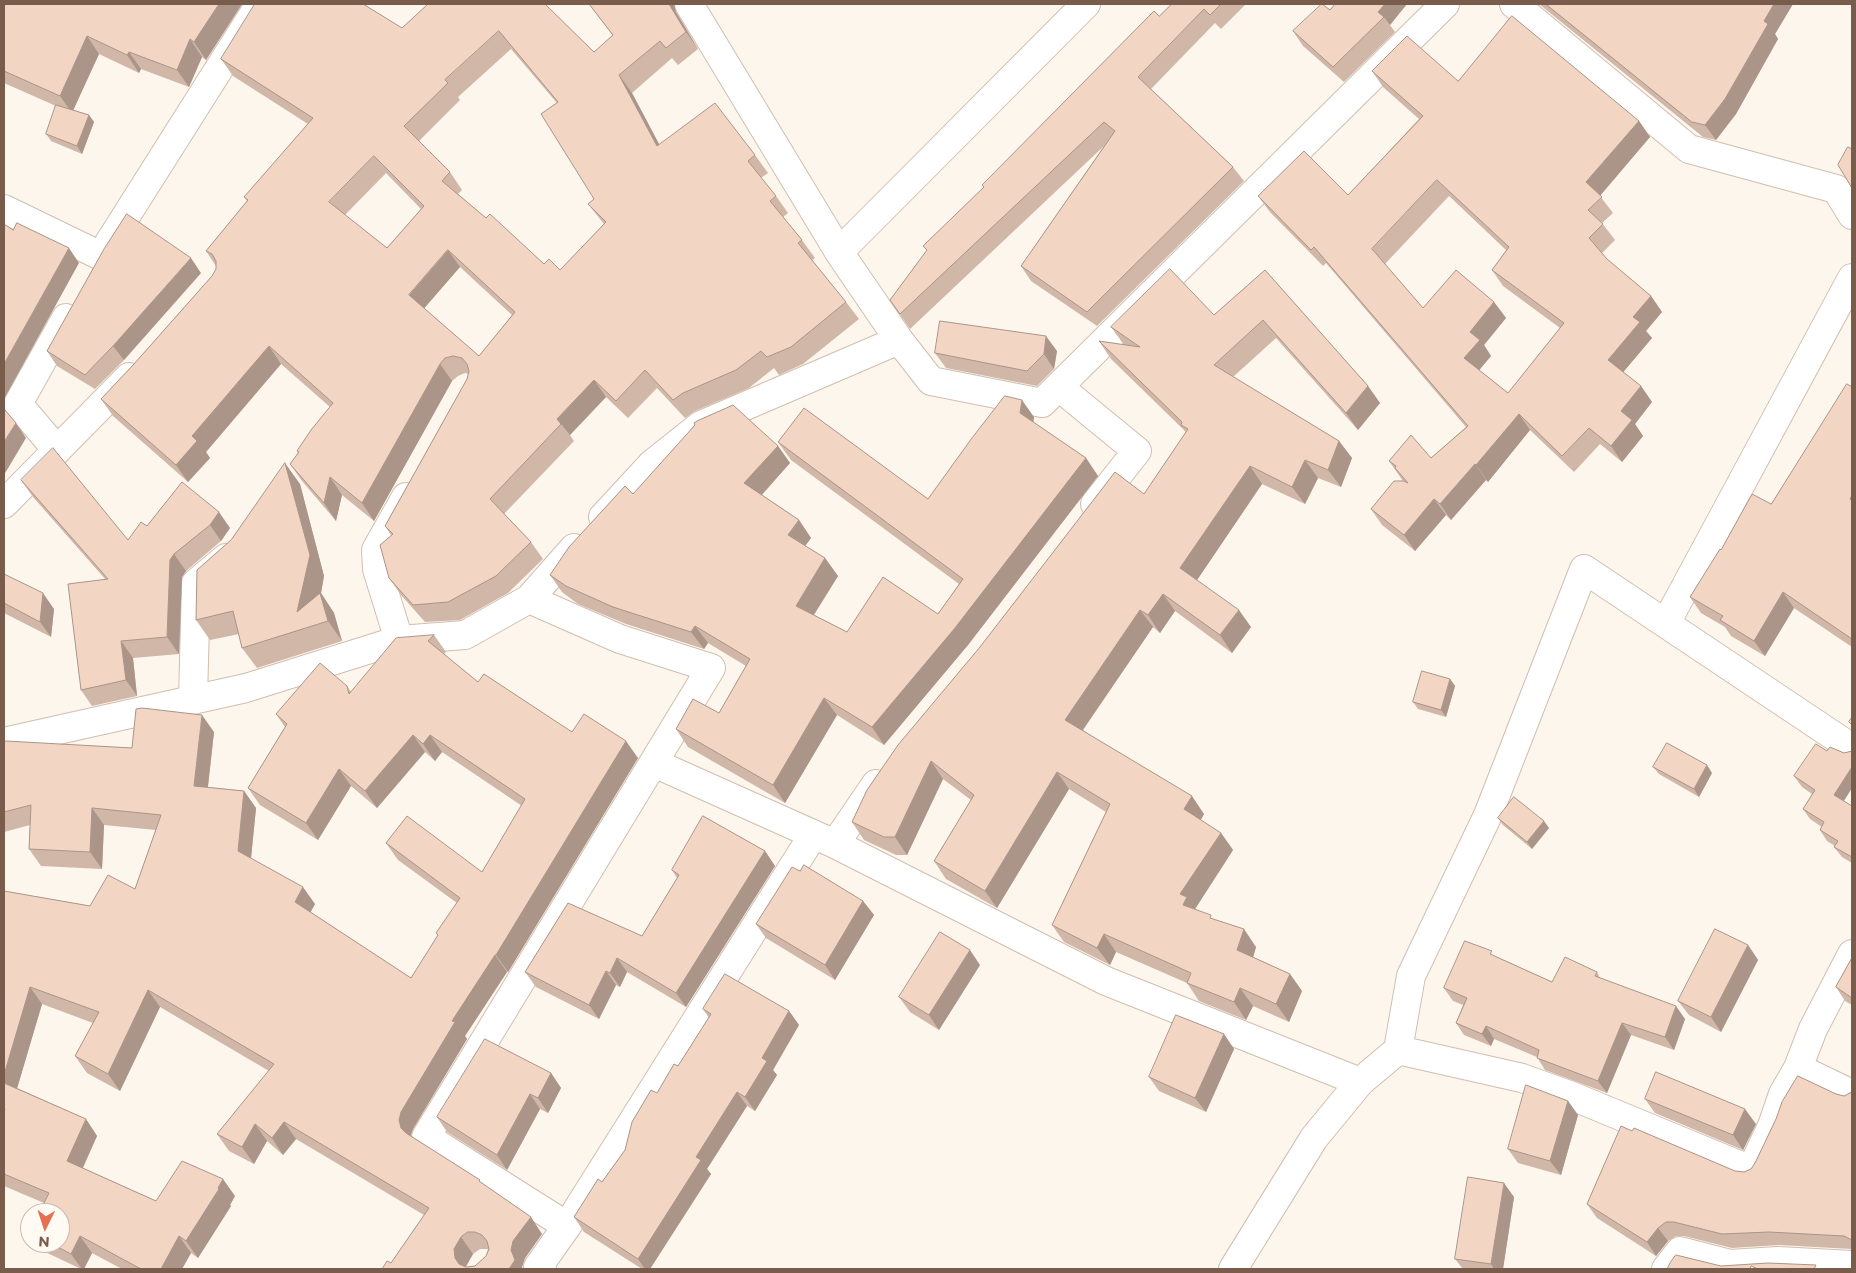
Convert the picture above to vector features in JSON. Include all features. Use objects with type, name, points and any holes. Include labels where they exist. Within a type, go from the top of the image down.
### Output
[{"type":"street","points":[[4,209],[96,265],[260,4]]},
{"type":"street","points":[[689,4],[766,128],[839,252],[899,340],[931,381],[1042,403],[1445,4]]},
{"type":"street","points":[[839,252],[1086,4]]},
{"type":"street","points":[[1514,4],[1690,149],[1836,189],[1852,215]]},
{"type":"street","points":[[1666,623],[1852,278]]},
{"type":"street","points":[[57,450],[18,404],[77,299]]},
{"type":"street","points":[[4,742],[246,688],[399,640],[465,635],[529,599],[652,464],[701,425],[899,340]]},
{"type":"street","points":[[4,504],[148,356]]},
{"type":"street","points":[[1059,387],[1137,451],[1082,521]]},
{"type":"street","points":[[399,640],[377,569],[376,550],[419,474]]},
{"type":"street","points":[[193,700],[196,583],[233,552],[244,536]]},
{"type":"street","points":[[1233,1269],[1314,1138],[1360,1082],[1398,1050],[1411,976],[1488,815],[1584,569],[1852,748]]},
{"type":"street","points":[[529,599],[620,639],[711,668],[426,1137],[567,1226]]},
{"type":"street","points":[[542,1269],[538,1267],[824,839],[893,761]]},
{"type":"street","points":[[654,763],[824,839],[1106,981],[1360,1082]]},
{"type":"street","points":[[1398,1050],[1522,1078],[1572,1096],[1751,1170],[1772,1126],[1784,1094],[1798,1068],[1813,1029],[1852,954]]},
{"type":"street","points":[[1798,1068],[1852,1094]]},
{"type":"street","points":[[1666,1269],[1680,1251],[1730,1264],[1778,1261],[1852,1265]]},
{"type":"building","points":[[4,4],[219,4],[194,42],[190,39],[177,70],[129,52],[127,55],[87,36],[60,96],[4,71]]},
{"type":"building","points":[[255,4],[363,4],[402,28],[428,4],[545,4],[594,52],[613,35],[589,4],[669,4],[686,32],[666,48],[660,41],[619,75],[657,146],[715,103],[755,155],[748,161],[776,196],[770,201],[802,240],[798,243],[846,302],[791,347],[767,357],[761,351],[736,370],[683,393],[673,400],[645,370],[616,401],[594,380],[557,419],[561,424],[490,499],[531,542],[496,576],[448,602],[413,605],[389,578],[380,545],[393,534],[385,526],[467,379],[469,371],[467,364],[462,358],[453,356],[445,358],[440,364],[362,503],[330,477],[324,503],[290,464],[311,430],[333,403],[269,346],[192,436],[197,441],[176,465],[101,399],[212,276],[216,269],[216,261],[212,254],[206,251],[248,200],[244,197],[313,118],[221,59]],"holes":[[[499,31],[558,102],[541,114],[594,199],[588,204],[606,222],[560,270],[549,259],[544,264],[490,214],[486,218],[442,181],[450,172],[404,126],[448,83],[445,80]],[[374,156],[424,206],[387,248],[329,202]],[[448,250],[515,312],[479,356],[409,295]]]},
{"type":"building","points":[[1172,4],[1221,4],[1210,15],[1204,9],[1138,77],[1233,167],[1087,312],[1021,266],[1115,131],[1104,122],[900,314],[890,300],[927,250],[923,246],[984,187],[982,185],[1154,11],[1159,16]]},
{"type":"building","points":[[1322,4],[1330,10],[1335,4],[1385,4],[1378,12],[1384,17],[1333,67],[1293,31]]},
{"type":"building","points":[[1546,4],[1774,4],[1764,21],[1768,24],[1725,99],[1705,125],[1692,122]]},
{"type":"building","points":[[1512,16],[1639,121],[1586,182],[1602,197],[1588,210],[1603,224],[1589,238],[1607,259],[1651,296],[1633,317],[1640,322],[1608,360],[1641,386],[1621,411],[1632,420],[1611,446],[1589,428],[1562,456],[1519,414],[1440,504],[1434,499],[1404,535],[1371,509],[1394,481],[1408,483],[1395,468],[1396,466],[1389,461],[1411,435],[1431,458],[1468,426],[1314,247],[1311,250],[1258,196],[1304,151],[1348,195],[1423,116],[1372,71],[1407,36],[1458,81]],"holes":[[[1437,180],[1509,247],[1492,270],[1564,323],[1508,393],[1464,358],[1480,340],[1470,332],[1494,302],[1456,270],[1423,308],[1372,249]]]},
{"type":"building","points":[[56,105],[89,115],[77,146],[46,134]]},
{"type":"building","points":[[1848,147],[1852,149],[1852,188],[1838,165]]},
{"type":"building","points":[[127,214],[191,258],[85,375],[47,351],[104,249]]},
{"type":"building","points":[[17,223],[69,248],[4,364],[4,224],[13,230]]},
{"type":"building","points":[[1170,269],[1214,315],[1265,270],[1368,386],[1346,413],[1263,320],[1214,365],[1339,441],[1328,470],[1305,460],[1292,487],[1250,466],[1180,568],[1239,610],[1220,635],[1163,594],[1148,615],[1140,610],[1065,720],[1192,796],[1184,809],[1221,833],[1180,894],[1187,897],[1183,905],[1211,915],[1210,918],[1244,929],[1237,950],[1290,974],[1276,1004],[1240,988],[1234,1002],[1187,983],[1191,973],[1104,934],[1097,948],[1052,925],[1110,804],[1057,772],[985,891],[934,861],[974,795],[931,761],[895,837],[884,837],[852,822],[867,790],[898,745],[980,647],[1115,472],[1144,494],[1188,429],[1181,425],[1182,422],[1099,341],[1140,347],[1111,327]]},
{"type":"building","points":[[940,321],[1046,336],[1044,354],[1027,371],[935,353]]},
{"type":"building","points":[[1847,384],[1852,387],[1852,495],[1850,499],[1852,501],[1852,639],[1783,592],[1754,641],[1720,620],[1723,616],[1690,597],[1721,550],[1752,494],[1771,504]]},
{"type":"building","points":[[1005,396],[1022,400],[1020,413],[1086,458],[955,628],[872,727],[824,698],[773,785],[676,729],[693,699],[719,713],[750,659],[695,626],[691,632],[613,607],[566,586],[550,575],[569,547],[625,486],[633,494],[695,425],[694,423],[733,405],[778,446],[744,483],[799,520],[788,535],[825,558],[796,606],[847,632],[883,577],[938,614],[963,579],[778,442],[804,408],[928,499]]},
{"type":"building","points":[[4,409],[16,423],[4,442]]},
{"type":"building","points":[[53,448],[128,540],[141,522],[147,526],[182,482],[219,512],[210,525],[174,554],[170,560],[167,637],[121,641],[126,680],[81,690],[68,584],[108,579],[21,480]]},
{"type":"building","points":[[285,463],[310,555],[297,612],[320,593],[328,621],[242,648],[233,611],[196,620],[197,570],[231,540]]},
{"type":"building","points":[[4,574],[43,593],[40,622],[4,603]]},
{"type":"building","points":[[434,635],[428,641],[478,682],[484,674],[572,732],[584,714],[626,741],[496,955],[452,1021],[455,1022],[401,1112],[399,1120],[401,1128],[406,1133],[480,1180],[531,1217],[513,1241],[511,1250],[515,1260],[509,1269],[382,1269],[387,1261],[391,1263],[429,1208],[284,1122],[272,1138],[255,1124],[242,1147],[217,1134],[274,1064],[148,990],[108,1074],[75,1056],[99,1012],[30,987],[4,1075],[4,891],[90,906],[108,875],[135,889],[161,815],[92,808],[90,852],[29,849],[31,805],[4,812],[4,742],[132,748],[136,709],[142,708],[202,715],[194,786],[244,791],[238,851],[303,887],[295,902],[411,978],[438,935],[436,933],[460,898],[386,843],[407,816],[482,872],[525,799],[430,735],[423,744],[413,735],[365,791],[339,769],[306,823],[248,788],[287,724],[276,714],[320,663],[347,686],[349,694],[396,638]],"holes":[[[468,1232],[482,1235],[487,1241],[489,1249],[486,1256],[475,1266],[466,1267],[459,1264],[455,1258],[454,1249],[461,1237]]]},
{"type":"building","points":[[1422,671],[1450,679],[1441,710],[1413,702]]},
{"type":"building","points":[[1667,743],[1707,765],[1694,789],[1653,767]]},
{"type":"building","points":[[1816,744],[1827,751],[1830,747],[1844,753],[1852,751],[1852,767],[1834,795],[1852,806],[1852,857],[1834,847],[1838,841],[1820,830],[1824,822],[1803,809],[1815,790],[1794,776]]},
{"type":"building","points":[[1514,797],[1544,821],[1527,842],[1498,818]]},
{"type":"building","points":[[703,816],[765,851],[676,993],[617,958],[610,973],[606,971],[589,1005],[525,972],[568,903],[642,936],[679,875],[672,870]]},
{"type":"building","points":[[804,865],[863,901],[825,965],[756,924],[792,867],[800,871]]},
{"type":"building","points":[[1715,929],[1748,945],[1711,1017],[1678,1001]]},
{"type":"building","points":[[940,932],[970,950],[929,1015],[899,997]]},
{"type":"building","points":[[1465,941],[1492,951],[1490,954],[1552,982],[1565,957],[1597,972],[1595,976],[1676,1006],[1665,1037],[1622,1023],[1598,1081],[1537,1058],[1539,1050],[1486,1026],[1482,1034],[1456,1023],[1467,998],[1444,988]]},
{"type":"building","points":[[1852,958],[1852,998],[1836,987]]},
{"type":"building","points":[[725,974],[789,1011],[762,1058],[767,1061],[745,1097],[737,1092],[696,1157],[701,1160],[638,1259],[574,1217],[598,1179],[602,1182],[625,1150],[632,1122],[651,1090],[657,1093],[674,1064],[678,1066],[711,1014],[703,1009]]},
{"type":"building","points":[[1176,1015],[1224,1034],[1195,1098],[1149,1077]]},
{"type":"building","points":[[485,1039],[551,1073],[538,1098],[530,1094],[497,1155],[437,1117]]},
{"type":"building","points":[[1656,1072],[1745,1109],[1733,1135],[1645,1099]]},
{"type":"building","points":[[1798,1076],[1836,1094],[1844,1096],[1852,1092],[1852,1240],[1844,1236],[1769,1232],[1722,1234],[1674,1222],[1666,1222],[1658,1228],[1647,1242],[1587,1204],[1621,1126],[1632,1131],[1634,1128],[1735,1171],[1744,1172],[1751,1169],[1776,1119],[1782,1102]]},
{"type":"building","points":[[4,1083],[86,1119],[67,1161],[156,1201],[182,1161],[223,1179],[219,1189],[186,1241],[179,1236],[161,1269],[141,1269],[80,1236],[71,1254],[69,1253],[70,1203],[44,1203],[49,1193],[4,1174]]},
{"type":"building","points":[[1526,1085],[1568,1101],[1550,1161],[1508,1149]]},
{"type":"building","points":[[1468,1177],[1504,1183],[1491,1264],[1455,1259]]},
{"type":"building","points":[[1676,1255],[1721,1266],[1768,1263],[1816,1265],[1814,1269],[1758,1269],[1751,1266],[1750,1269],[1667,1269]]}]
